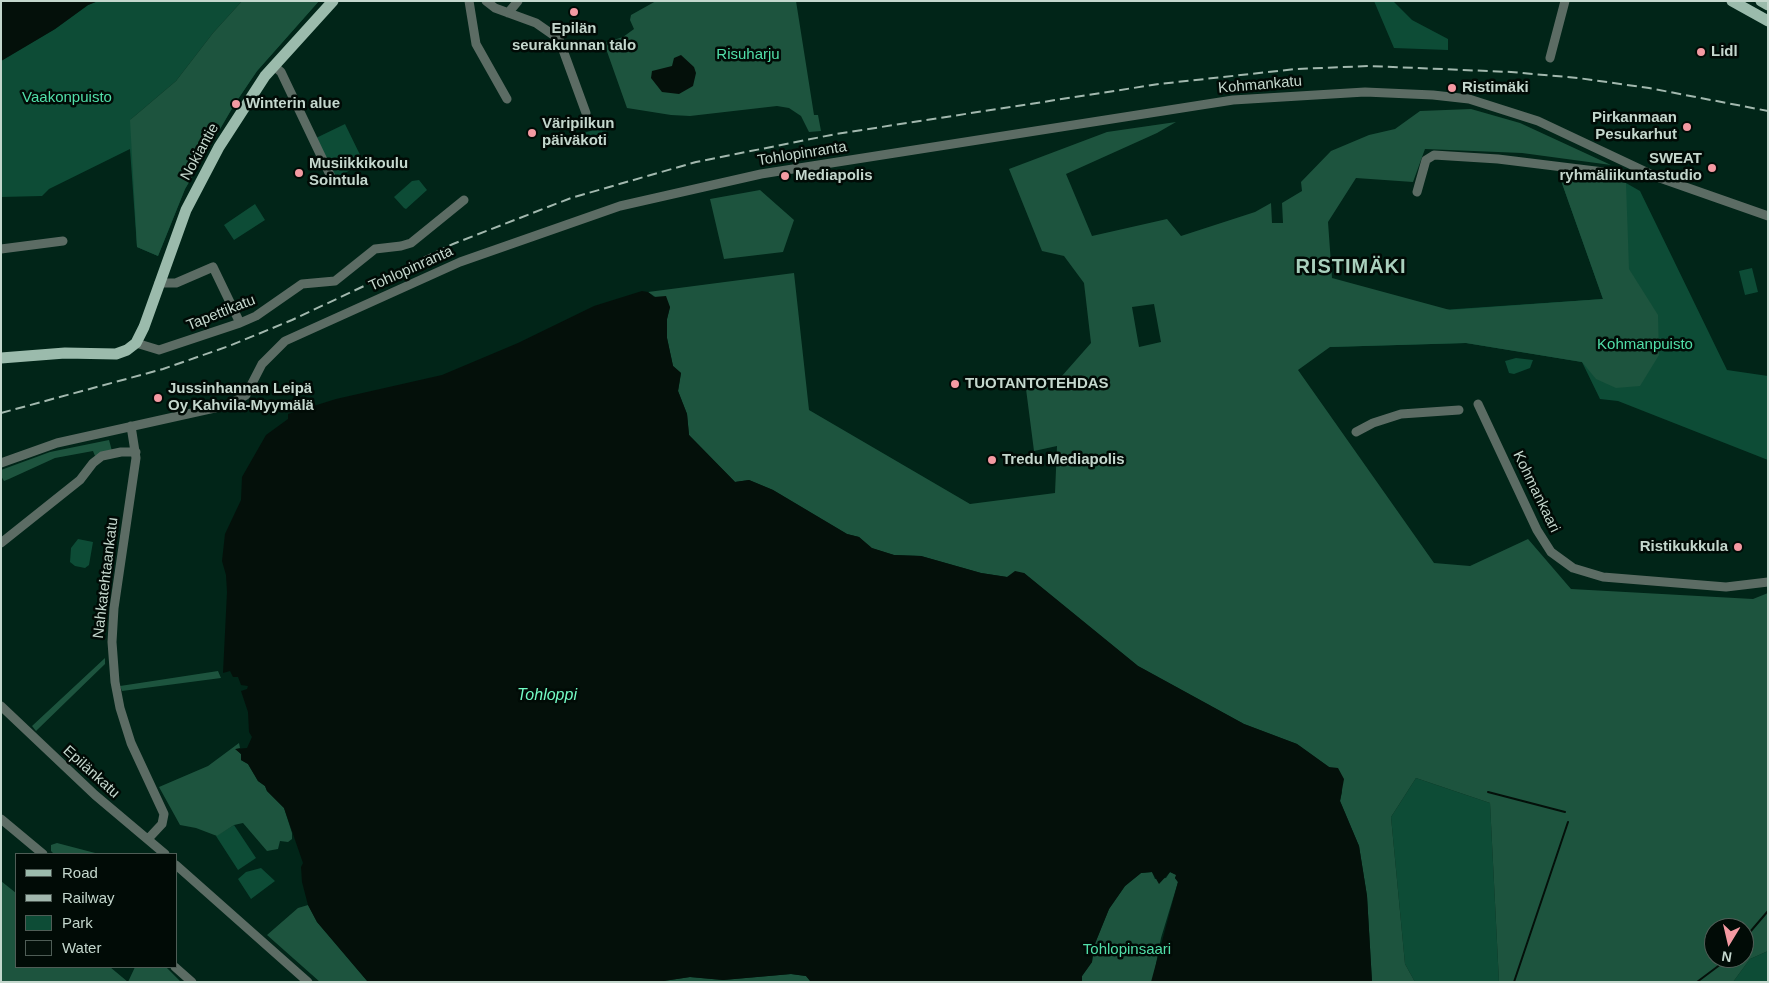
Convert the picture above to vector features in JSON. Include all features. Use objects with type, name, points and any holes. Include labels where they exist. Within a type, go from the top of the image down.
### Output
[{"type":"main road","name":"Nokiantie","points":[[136,342],[186,210],[208,167],[243,109],[274,66],[333,1]]},
{"type":"main road","points":[[1732,1],[1768,22]]},
{"type":"main road","points":[[1761,1],[1768,5]]},
{"type":"main road","points":[[1,358],[48,354],[116,354],[127,350],[136,342]]},
{"type":"street","points":[[469,1],[476,44],[507,99]]},
{"type":"street","points":[[486,1],[508,13],[536,23],[559,39],[586,113]]},
{"type":"street","points":[[508,13],[518,1]]},
{"type":"street","points":[[1550,58],[1565,1]]},
{"type":"street","points":[[274,66],[280,72],[332,179]]},
{"type":"street","name":"Kohmankatu","points":[[866,158],[1233,100],[1307,94],[1382,93],[1450,96],[1497,106],[1538,121],[1646,172]]},
{"type":"street","points":[[1417,192],[1426,160],[1434,155],[1530,162],[1636,176],[1646,172],[1768,216]]},
{"type":"street","name":"Tohlopinranta","points":[[1,463],[57,442],[228,406],[246,394],[262,364],[285,342],[479,255],[563,224],[661,195],[736,178],[866,158]]},
{"type":"street","name":"Tapettikatu","points":[[136,342],[159,350],[240,323],[256,316],[302,284],[335,281],[376,249],[411,243],[464,200]]},
{"type":"street","points":[[1,249],[63,241]]},
{"type":"street","points":[[159,283],[176,284],[213,267],[240,323]]},
{"type":"street","name":"Kohmankaari","points":[[1478,404],[1537,530],[1551,552],[1573,568],[1603,577],[1726,587],[1768,582]]},
{"type":"street","points":[[1356,432],[1373,423],[1400,414],[1459,410]]},
{"type":"street","name":"Nahkatehtaankatu","points":[[132,426],[136,452],[115,601],[112,642],[115,682],[120,708],[131,743],[164,814],[162,824],[148,839]]},
{"type":"street","points":[[1,543],[80,480],[93,463],[102,456],[121,452],[136,452]]},
{"type":"street","name":"Epilänkatu","points":[[1,706],[96,795],[164,853]]},
{"type":"street","points":[[1,819],[42,853]]},
{"type":"street","points":[[178,866],[308,982]]},
{"type":"street","points":[[176,968],[192,982]]},
{"type":"green space","name":"Vaakonpuisto","points":[[98,1],[242,1],[213,33],[176,81],[130,120],[319,1],[257,71],[234,105],[185,189],[158,256],[137,247],[130,149],[49,189],[42,196],[1,197],[1,61],[55,29],[88,5]]},
{"type":"green space","name":"Vaakonpuisto","points":[[242,1],[319,1],[257,71],[234,105],[185,189],[158,256],[137,247],[130,120],[176,81],[213,33]]},
{"type":"green space","name":"Risuharju","points":[[656,1],[796,1],[814,115],[818,115],[821,131],[809,132],[801,116],[789,108],[777,106],[690,116],[627,108],[604,43],[623,37],[634,29],[630,20],[631,15]]},
{"type":"green space","points":[[1374,1],[1393,1],[1412,20],[1448,39],[1448,50],[1394,48]]},
{"type":"green space","points":[[1471,109],[1520,123],[1611,165],[1522,153],[1425,149],[1413,182],[1356,178],[1328,222],[1332,278],[1450,310],[1603,299],[1558,172],[1626,183],[1629,269],[1658,315],[1659,355],[1640,386],[1616,388],[1596,379],[1582,362],[1466,343],[1330,347],[1298,370],[1434,563],[1470,566],[1528,539],[1571,589],[1753,599],[1768,593],[1768,951],[1754,957],[1754,918],[1704,918],[1704,968],[1743,968],[1733,982],[1499,982],[1490,803],[1416,778],[1391,817],[1405,964],[1415,982],[1372,982],[1367,896],[1359,846],[1340,801],[1342,792],[1329,767],[1297,744],[1244,724],[1138,666],[1024,573],[1007,577],[981,573],[921,556],[894,555],[871,548],[859,537],[847,534],[773,490],[749,480],[735,482],[689,435],[687,414],[678,391],[681,373],[673,366],[667,338],[667,319],[670,307],[648,292],[794,273],[809,410],[970,504],[1055,493],[1057,446],[1034,451],[1026,389],[1054,385],[1091,343],[1084,283],[1064,256],[1042,251],[1009,169],[1107,132],[1176,122],[1157,133],[1066,174],[1092,236],[1167,219],[1181,236],[1255,212],[1271,203],[1272,223],[1283,223],[1282,203],[1302,191],[1301,182],[1331,151],[1369,135],[1395,129],[1420,111]],"holes":[[[1154,304],[1161,342],[1139,347],[1132,307]]]},
{"type":"green space","points":[[345,124],[364,163],[335,178],[316,138]]},
{"type":"green space","points":[[605,127],[609,138],[587,145],[583,133]]},
{"type":"green space","name":"Kohmanpuisto","points":[[1558,172],[1626,183],[1640,191],[1727,370],[1768,376],[1768,460],[1618,401],[1600,399],[1582,362],[1466,343],[1330,347],[1339,317],[1603,299]]},
{"type":"green space","points":[[419,180],[427,190],[406,209],[394,197],[412,181]]},
{"type":"green space","points":[[760,190],[794,220],[783,252],[724,259],[710,199]]},
{"type":"green space","points":[[255,204],[265,220],[234,240],[224,225]]},
{"type":"green space","points":[[1752,268],[1758,292],[1745,295],[1739,271]]},
{"type":"green space","points":[[1516,358],[1533,360],[1530,368],[1514,374],[1509,373],[1505,361]]},
{"type":"green space","points":[[109,440],[112,451],[95,456],[93,451],[55,458],[4,481],[1,476],[1,470],[50,452]]},
{"type":"green space","points":[[78,539],[93,542],[89,565],[85,568],[75,566],[70,562],[71,548]]},
{"type":"green space","points":[[105,658],[105,664],[36,731],[32,726]]},
{"type":"green space","points":[[218,671],[221,678],[122,691],[120,686]]},
{"type":"green space","points":[[239,743],[240,748],[236,749],[241,754],[241,760],[248,764],[258,781],[265,786],[267,791],[284,808],[292,839],[288,842],[280,841],[278,849],[267,851],[243,823],[234,825],[217,836],[196,828],[180,825],[159,787],[208,766]]},
{"type":"green space","points":[[1416,778],[1490,803],[1499,982],[1415,982],[1405,964],[1391,817]]},
{"type":"green space","points":[[234,825],[256,858],[238,870],[216,836]]},
{"type":"green space","points":[[57,843],[95,853],[53,853],[51,845]]},
{"type":"green space","points":[[261,868],[275,881],[251,899],[238,879],[246,872]]},
{"type":"green space","name":"Tohlopinsaari","points":[[1152,872],[1155,879],[1166,878],[1170,872],[1177,875],[1175,878],[1178,882],[1161,938],[1153,980],[1151,982],[1082,982],[1082,976],[1092,962],[1094,946],[1109,909],[1125,886],[1141,873]]},
{"type":"green space","points":[[1,881],[15,892],[15,968],[111,968],[128,982],[1,982]]},
{"type":"green space","points":[[308,905],[317,922],[368,982],[320,982],[267,935],[298,908]]},
{"type":"green space","points":[[1768,951],[1768,982],[1733,982],[1743,968],[1754,968],[1754,957]]},
{"type":"green space","points":[[135,968],[167,968],[181,982],[128,982]]},
{"type":"green space","points":[[791,974],[806,976],[811,982],[657,982],[690,977],[723,980]]},
{"type":"water","points":[[1,1],[98,1],[88,5],[55,29],[1,61]]},
{"type":"water","points":[[681,55],[694,67],[696,73],[693,86],[679,94],[662,92],[651,78],[652,71],[672,66],[674,58]]},
{"type":"water","name":"Tohloppi","points":[[642,291],[648,292],[654,297],[666,296],[670,307],[667,319],[667,338],[673,366],[681,373],[678,391],[687,414],[689,435],[735,482],[749,480],[773,490],[847,534],[859,537],[872,548],[894,555],[921,556],[981,573],[1007,577],[1015,571],[1024,573],[1138,666],[1244,724],[1297,744],[1329,767],[1338,768],[1344,779],[1340,801],[1359,846],[1367,896],[1372,982],[1151,982],[1178,882],[1175,878],[1176,875],[1170,872],[1159,884],[1152,872],[1141,873],[1125,886],[1109,909],[1094,946],[1092,962],[1082,976],[1082,982],[811,982],[806,976],[791,974],[723,980],[690,977],[657,982],[368,982],[317,922],[308,905],[302,882],[301,867],[303,863],[284,808],[267,791],[265,786],[258,781],[248,764],[241,760],[241,754],[235,749],[247,748],[252,737],[249,732],[248,712],[241,691],[247,689],[248,686],[241,685],[238,677],[233,677],[230,671],[223,673],[227,592],[226,575],[222,561],[225,534],[241,500],[242,477],[266,435],[288,419],[288,414],[336,399],[442,375],[518,343],[594,306]]},
{"type":"waterway","points":[[1488,792],[1565,812]]},
{"type":"waterway","points":[[1514,982],[1568,822]]},
{"type":"waterway","points":[[1754,927],[1768,911]]},
{"type":"waterway","points":[[1697,982],[1716,968]]},
{"type":"railway","points":[[1,413],[163,369],[229,346],[292,320],[453,244],[571,198],[696,162],[836,134],[1159,84],[1296,69],[1369,66],[1511,72],[1578,78],[1649,88],[1768,111]]},
{"type":"place","name":"Epilän seurakunnan talo","points":[[574,12]]},
{"type":"place","name":"Lidl","points":[[1701,52]]},
{"type":"place","name":"Ristimäki","points":[[1452,88]]},
{"type":"place","name":"Winterin alue","points":[[236,104]]},
{"type":"place","name":"Pirkanmaan Pesukarhut","points":[[1687,127]]},
{"type":"place","name":"Väripilkun päiväkoti","points":[[532,133]]},
{"type":"place","name":"SWEAT ryhmäliikuntastudio","points":[[1712,168]]},
{"type":"place","name":"Musiikkikoulu Sointula","points":[[299,173]]},
{"type":"place","name":"Mediapolis","points":[[785,176]]},
{"type":"place","name":"TUOTANTOTEHDAS","points":[[955,384]]},
{"type":"place","name":"Jussinhannan Leipä Oy Kahvila-Myymälä","points":[[158,398]]},
{"type":"place","name":"Tredu Mediapolis","points":[[992,460]]},
{"type":"place","name":"Ristikukkula","points":[[1738,547]]},
{"type":"district","name":"RISTIMÄKI","points":[[1351,267]]}]
